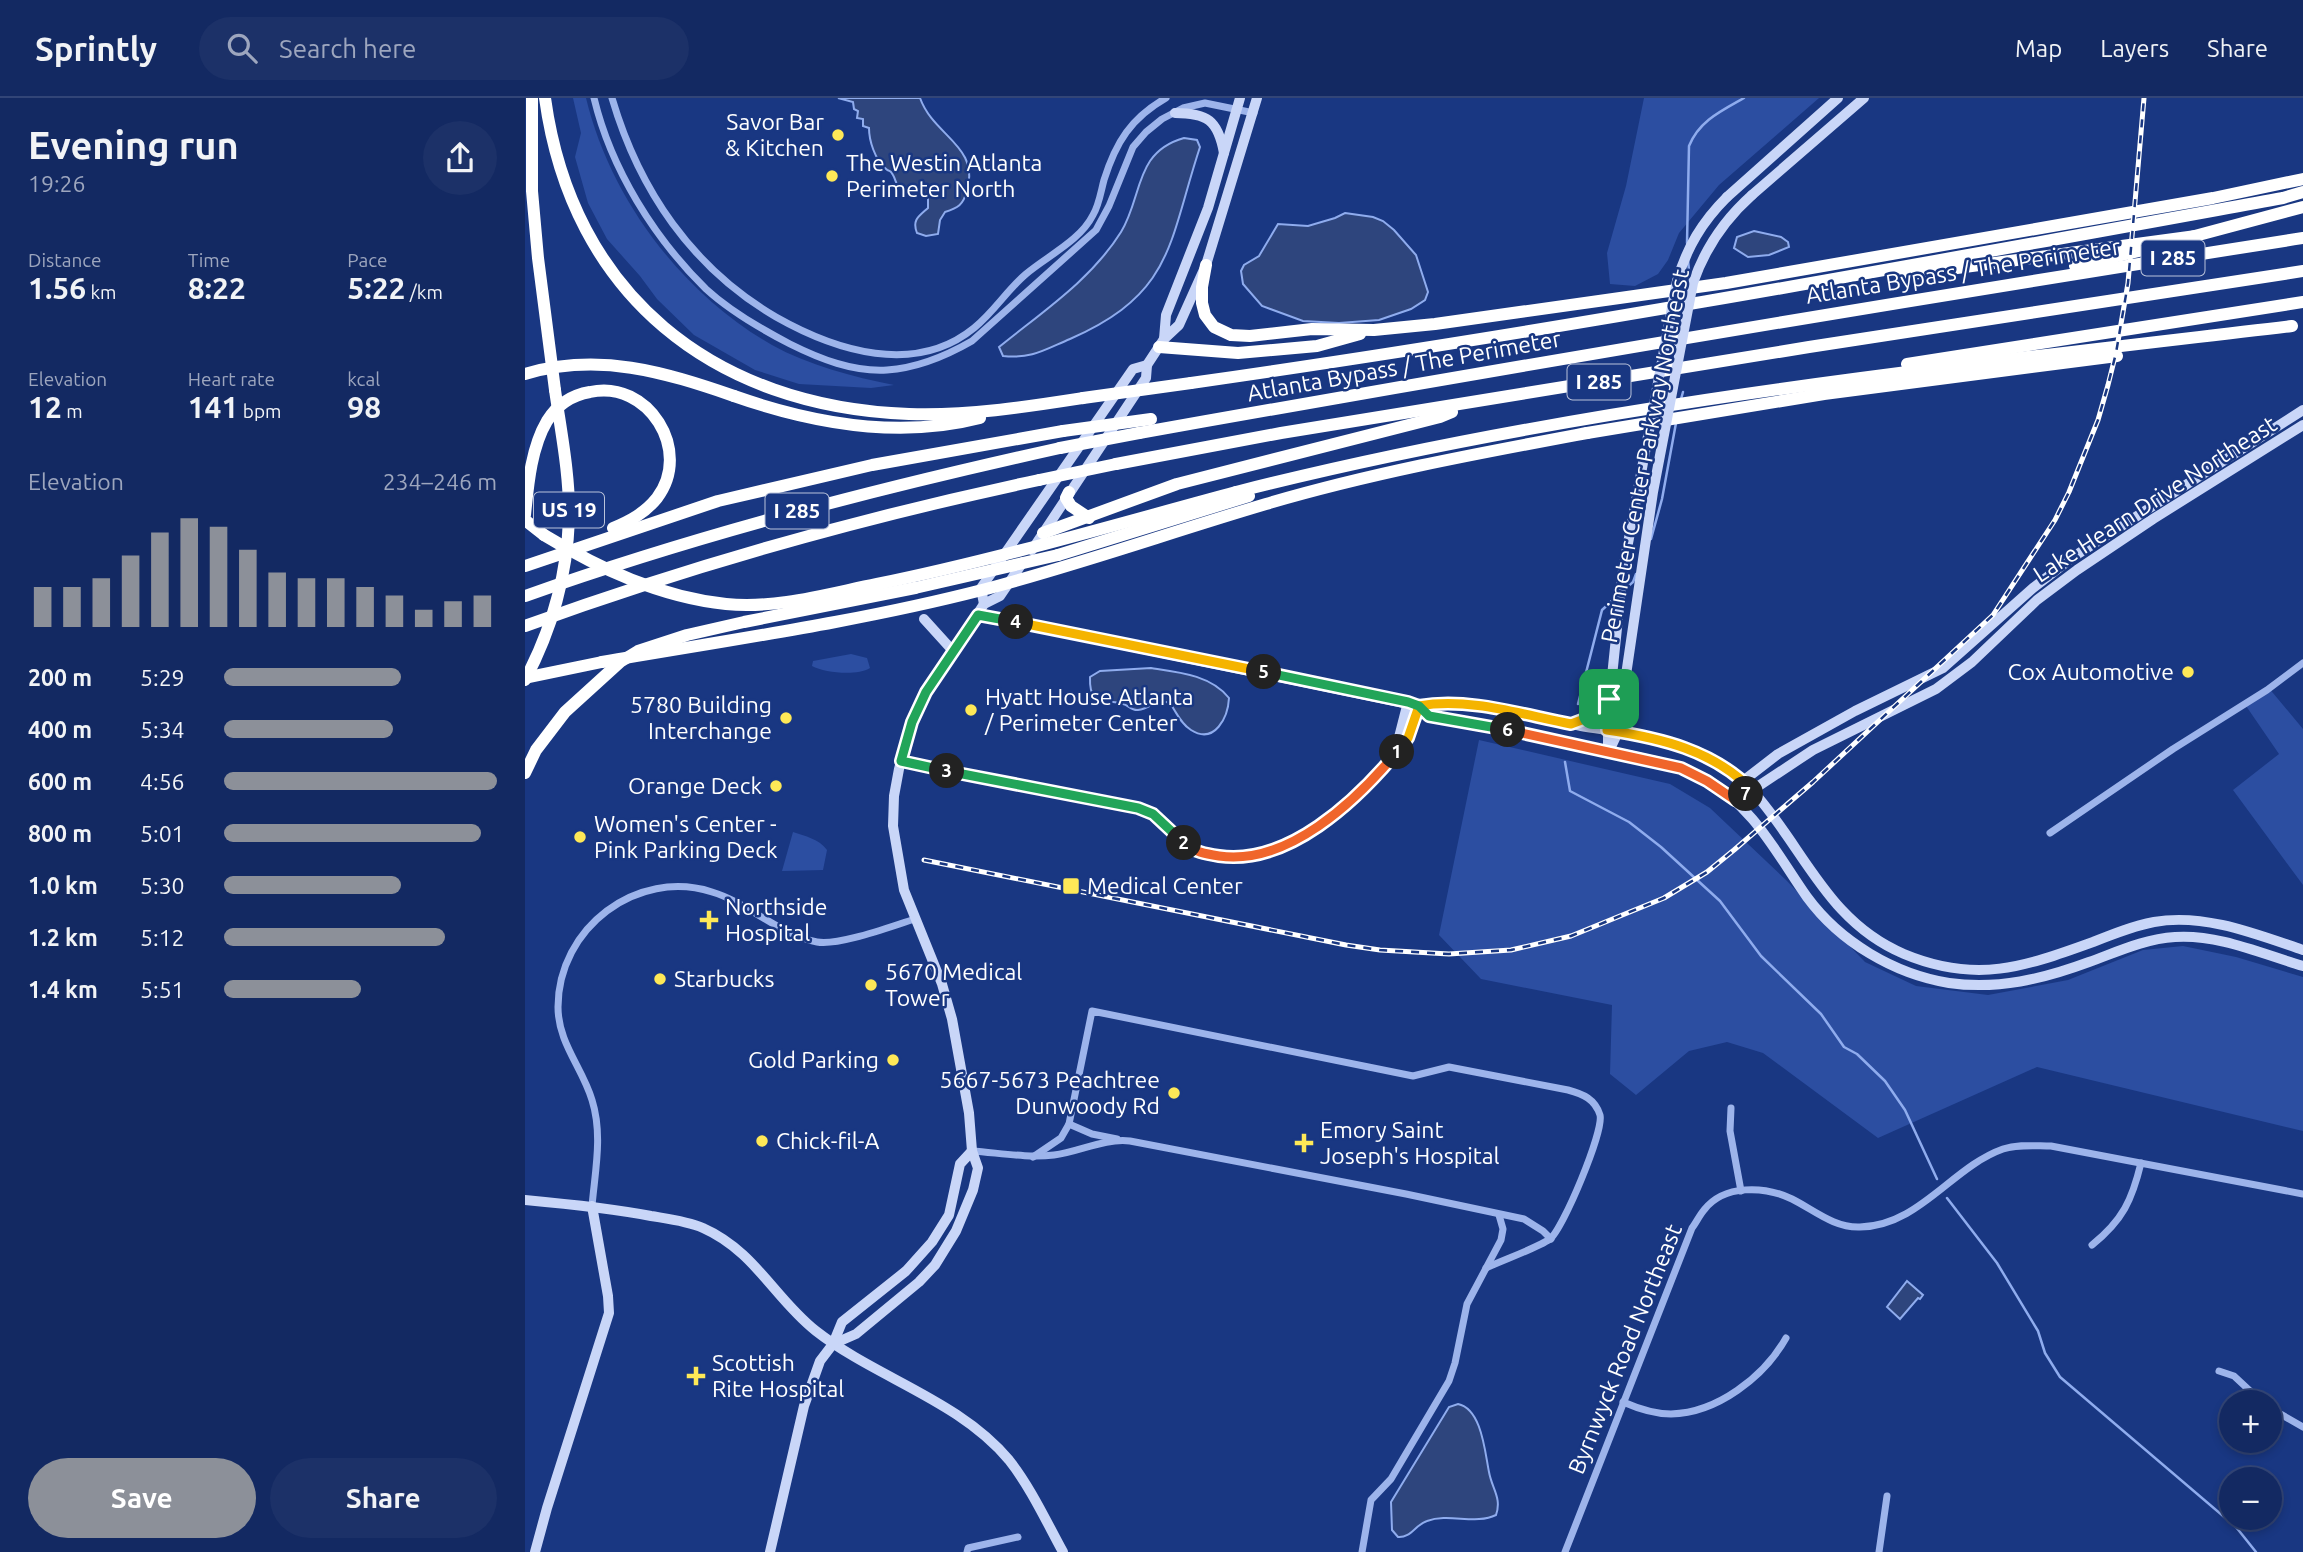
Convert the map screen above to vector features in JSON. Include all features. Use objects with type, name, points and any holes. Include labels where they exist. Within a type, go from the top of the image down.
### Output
[{"type":"highway","name":"US 19","points":[[525,679],[538,656],[548,628],[565,562],[569,519],[532,191],[532,98]]},
{"type":"highway","points":[[545,98],[551,137],[573,202],[610,268],[650,316],[689,348],[740,377],[778,392],[814,401],[907,414],[957,414],[1014,409],[1321,365],[1834,280],[2269,201],[2303,192]]},
{"type":"highway","points":[[1206,265],[1202,303],[1205,314],[1215,327],[1231,335],[1249,336],[1312,329],[1374,330],[1435,324],[1726,283],[2213,198],[2303,179]]},
{"type":"highway","points":[[2043,279],[2063,269],[2303,207]]},
{"type":"highway","points":[[1834,280],[1869,280],[2196,236]]},
{"type":"highway","name":"Atlanta Bypass / The Perimeter","points":[[525,596],[650,554],[827,503],[1139,433],[2043,279],[2303,238]]},
{"type":"highway","name":"Atlanta Bypass / The Perimeter","points":[[529,624],[622,592],[811,536],[922,506],[1117,464],[1233,441],[1809,347],[2303,271]]},
{"type":"highway","points":[[1817,383],[1835,377],[1980,352],[2303,302]]},
{"type":"highway","points":[[569,550],[584,540],[633,519],[658,496],[667,481],[670,466],[669,443],[655,416],[631,396],[596,390],[579,394],[565,402],[548,419],[539,438],[525,518],[578,555],[622,577],[699,600],[761,605],[794,601],[962,566],[1347,465],[1612,415],[1817,383],[2297,325]]},
{"type":"highway","points":[[525,679],[602,662],[902,609],[1064,568],[1268,503],[1377,474],[1587,433],[1824,394],[2179,347],[2297,325]]},
{"type":"highway","points":[[1162,343],[1238,353],[1317,346],[1374,330]]},
{"type":"highway","points":[[525,374],[559,367],[620,365],[662,373],[760,405],[821,420],[888,427],[965,422],[1014,409]]},
{"type":"highway","points":[[1043,533],[1177,484],[1440,417],[1469,404]]},
{"type":"highway","points":[[530,564],[718,501],[872,465],[1063,431],[1151,419],[1191,424]]},
{"type":"highway","points":[[525,773],[536,750],[565,712],[612,668],[638,651],[687,635],[915,588],[1058,555],[1247,496],[1435,448]]},
{"type":"highway","points":[[1069,492],[1066,498],[1071,506],[1089,518]]},
{"type":"main road","name":"Perimeter Center Parkway Northeast","points":[[1612,731],[1609,699],[1623,570],[1677,281],[1691,243],[1707,219],[1727,197],[1838,98]]},
{"type":"main road","name":"Perimeter Center Parkway Northeast","points":[[1608,751],[1622,702],[1651,504],[1693,283],[1702,259],[1715,234],[1752,195],[1864,98]]},
{"type":"main road","points":[[1162,343],[1166,315],[1208,208],[1239,101]]},
{"type":"main road","points":[[833,1344],[856,1334],[935,1265],[961,1221],[978,1168],[972,1152],[969,1113],[953,1019],[942,984],[904,890],[893,826],[894,796],[912,722],[926,692],[984,604],[1000,596],[1146,378],[1147,365],[1179,325],[1206,265],[1256,104]]},
{"type":"main road","points":[[1175,113],[1202,115],[1210,120],[1218,131],[1224,154]]},
{"type":"main road","points":[[984,604],[981,589],[1050,486],[1133,369],[1147,365]]},
{"type":"main road","name":"Lake Hearn Drive Northeast","points":[[1735,800],[1743,781],[1778,754],[1828,725],[1943,668],[2033,588],[2073,557],[2303,410]]},
{"type":"main road","name":"Lake Hearn Drive Northeast","points":[[1735,800],[1813,750],[1936,689],[1972,662],[2037,600],[2077,570],[2303,425]]},
{"type":"main road","points":[[978,615],[1408,702],[1419,706],[1429,716],[1481,724],[1681,768],[1735,800],[1765,832],[1808,898],[1831,923],[1869,953],[1926,978],[1970,985],[2022,982],[2047,976],[2149,940],[2175,937],[2199,937],[2303,966]]},
{"type":"main road","points":[[924,619],[953,651]]},
{"type":"main road","points":[[1571,724],[1587,718],[1609,699]]},
{"type":"main road","points":[[1394,755],[1408,702]]},
{"type":"main road","points":[[1419,706],[1435,703],[1467,704],[1612,731],[1690,749],[1715,761],[1752,790],[1779,824],[1819,885],[1846,915],[1873,938],[1894,950],[1921,960],[1962,969],[2002,970],[2051,957],[2130,928],[2155,922],[2183,920],[2257,934],[2303,950]]},
{"type":"main road","points":[[901,761],[1138,808],[1153,814],[1189,848],[1203,854],[1229,858],[1267,853],[1326,821],[1353,800],[1408,738],[1419,706]]},
{"type":"main road","points":[[904,749],[921,766]]},
{"type":"main road","points":[[769,1552],[804,1406],[820,1361],[833,1344],[842,1322],[906,1271],[932,1242],[949,1215],[960,1164],[972,1152]]},
{"type":"main road","points":[[525,1200],[592,1206],[692,1223],[726,1241],[744,1255],[813,1329],[864,1364],[935,1402],[989,1440],[1020,1475],[1063,1552]]},
{"type":"main road","points":[[535,1552],[609,1314],[592,1206]]},
{"type":"street","points":[[594,98],[611,149],[633,193],[667,244],[707,289],[758,326],[805,352],[845,366],[885,370],[921,364],[955,351],[982,335],[1087,240],[1106,213],[1133,147],[1146,132],[1175,113],[1205,103],[1239,101],[1256,104]]},
{"type":"street","points":[[612,98],[627,142],[648,185],[680,233],[719,277],[766,311],[812,336],[851,350],[894,355],[934,348],[966,334],[985,318],[1026,274],[1079,233],[1094,214],[1107,171],[1126,130],[1166,98]]},
{"type":"street","points":[[2050,833],[2174,748],[2267,690],[2303,663]]},
{"type":"street","points":[[592,1206],[598,1139],[595,1110],[564,1042],[558,1006],[567,960],[577,941],[593,921],[636,895],[656,888],[677,887],[712,892],[796,934],[826,943],[915,919]]},
{"type":"street","points":[[1033,1157],[1061,1138],[1069,1124],[1092,1011],[1413,1076],[1449,1067],[1585,1095],[1600,1115],[1601,1122],[1593,1151],[1561,1225],[1551,1238],[1486,1268]]},
{"type":"street","points":[[1731,1108],[1730,1131],[1741,1191]]},
{"type":"street","points":[[1069,1124],[1092,1134],[1383,1189],[1524,1219],[1551,1238]]},
{"type":"street","points":[[972,1152],[1033,1157],[1124,1140]]},
{"type":"street","name":"Byrnwyck Road Northeast","points":[[1565,1552],[1692,1228],[1705,1209],[1717,1198],[1741,1191],[1773,1192],[1818,1216],[1842,1224],[1859,1227],[1883,1224],[1906,1214],[1978,1163],[2003,1149],[2022,1146],[2051,1146],[2303,1194]]},
{"type":"street","points":[[2092,1245],[2108,1232],[2126,1210],[2141,1163]]},
{"type":"street","points":[[1361,1552],[1371,1500],[1391,1479],[1449,1381],[1467,1304],[1501,1240],[1503,1229],[1499,1214]]},
{"type":"street","points":[[1623,1402],[1654,1413],[1697,1410],[1734,1391],[1756,1375],[1771,1361],[1786,1338]]},
{"type":"street","points":[[2219,1371],[2234,1376],[2249,1390]]},
{"type":"street","points":[[2282,1415],[2303,1427]]},
{"type":"street","points":[[1879,1552],[1887,1496]]},
{"type":"street","points":[[967,1552],[968,1548],[1019,1537]]},
{"type":"shaded area","points":[[573,98],[586,98],[597,135],[613,172],[654,240],[708,299],[739,324],[800,359],[831,370],[894,385],[871,388],[799,384],[755,370],[694,335],[657,299],[607,239],[588,203],[575,157],[581,133]]},
{"type":"shaded area","points":[[838,98],[920,98],[935,123],[962,152],[969,175],[967,191],[959,205],[945,212],[940,220],[938,234],[926,236],[917,233],[916,222],[928,208],[928,198],[919,191],[898,186],[892,173],[881,164],[876,155],[869,128],[863,126],[863,119],[857,118],[858,111],[854,109],[853,102]]},
{"type":"shaded area","points":[[1644,98],[1819,98],[1719,185],[1679,233],[1668,260],[1658,274],[1635,286],[1610,284],[1607,253],[1626,186]]},
{"type":"shaded area","points":[[1184,138],[1197,140],[1200,147],[1172,238],[1162,262],[1148,284],[1130,303],[1104,322],[1070,339],[1030,355],[1003,356],[999,347],[1081,280],[1109,249],[1128,218],[1148,164],[1168,145]]},
{"type":"shaded area","points":[[1345,213],[1373,217],[1394,230],[1416,255],[1428,292],[1425,300],[1411,309],[1379,320],[1339,323],[1303,321],[1262,306],[1243,284],[1241,271],[1244,265],[1259,256],[1278,224],[1308,226]]},
{"type":"shaded area","points":[[1754,231],[1781,237],[1788,242],[1789,247],[1769,255],[1748,257],[1734,248],[1737,237]]},
{"type":"shaded area","points":[[851,654],[867,658],[870,668],[841,673],[812,666],[813,661]]},
{"type":"shaded area","points":[[1151,668],[1204,679],[1222,690],[1229,698],[1219,727],[1207,734],[1199,734],[1184,725],[1170,703],[1160,702],[1136,710],[1123,704],[1099,700],[1092,693],[1090,677],[1100,671]]},
{"type":"shaded area","points":[[2268,687],[2303,729],[2303,885],[2233,790],[2279,754],[2244,703]]},
{"type":"shaded area","points":[[1479,740],[1670,784],[1710,808],[1786,880],[1865,962],[1916,986],[1988,995],[2068,980],[2143,950],[2183,946],[2236,957],[2303,977],[2303,1131],[2037,1067],[1878,1138],[1763,1053],[1727,1042],[1689,1051],[1636,1095],[1610,1074],[1612,1005],[1481,979],[1439,935]]},
{"type":"shaded area","points":[[793,832],[824,846],[827,850],[823,870],[782,871]]},
{"type":"shaded area","points":[[1907,1281],[1923,1295],[1900,1319],[1887,1307]]},
{"type":"shaded area","points":[[1458,1404],[1472,1414],[1481,1433],[1497,1498],[1496,1515],[1480,1519],[1435,1519],[1398,1537],[1392,1530],[1391,1502],[1449,1407]]},
{"type":"waterway","points":[[1687,243],[1689,146],[1705,123],[1744,98]]},
{"type":"waterway","points":[[1688,260],[1690,281]]},
{"type":"waterway","points":[[1681,399],[1683,392]]},
{"type":"waterway","points":[[1651,539],[1662,499],[1676,423]]},
{"type":"waterway","points":[[1626,588],[1633,582],[1636,574]]},
{"type":"waterway","points":[[1578,704],[1602,610],[1616,597]]},
{"type":"waterway","points":[[1565,762],[1570,791],[1629,822],[1720,901],[1761,956],[1821,1014],[1844,1047],[1857,1054],[1885,1081],[1905,1110],[1937,1179]]},
{"type":"waterway","points":[[1947,1198],[1997,1263],[2038,1331],[2045,1353],[2060,1377],[2236,1527],[2256,1552]]},
{"type":"railway","points":[[924,860],[1346,945],[1449,954],[1511,950],[1571,936],[1664,898],[1707,872],[1813,782],[1993,615],[2055,520],[2098,420],[2116,353],[2128,283],[2144,98]]},
{"type":"place","name":"Savor Bar & Kitchen","points":[[838,135]]},
{"type":"place","name":"The Westin Atlanta Perimeter North","points":[[832,176]]},
{"type":"place","name":"Cox Automotive","points":[[2188,672]]},
{"type":"place","name":"Hyatt House Atlanta / Perimeter Center","points":[[971,710]]},
{"type":"place","name":"5780 Building Interchange","points":[[786,718]]},
{"type":"place","name":"Orange Deck","points":[[776,786]]},
{"type":"place","name":"Women's Center - Pink Parking Deck","points":[[580,837]]},
{"type":"place","name":"Medical Center","points":[[1071,886]]},
{"type":"place","name":"Northside Hospital","points":[[709,920]]},
{"type":"place","name":"Starbucks","points":[[660,979]]},
{"type":"place","name":"5670 Medical Tower","points":[[871,985]]},
{"type":"place","name":"Gold Parking","points":[[893,1060]]},
{"type":"place","name":"5667-5673 Peachtree Dunwoody Rd","points":[[1174,1093]]},
{"type":"place","name":"Chick-fil-A","points":[[762,1141]]},
{"type":"place","name":"Emory Saint Joseph's Hospital","points":[[1304,1143]]},
{"type":"place","name":"Scottish Rite Hospital","points":[[696,1376]]},
{"type":"route","points":[[1609,699],[1587,718],[1571,724],[1467,704],[1435,703],[1419,706],[1408,738],[1350,803],[1326,821],[1288,843],[1267,853],[1248,857],[1228,858],[1203,854],[1189,848],[1153,814],[1138,808],[901,761],[912,722],[926,692],[978,615],[1408,702],[1419,706],[1429,716],[1481,724],[1681,768],[1735,800],[1752,790],[1728,769],[1690,749],[1607,730],[1609,699]]}]
